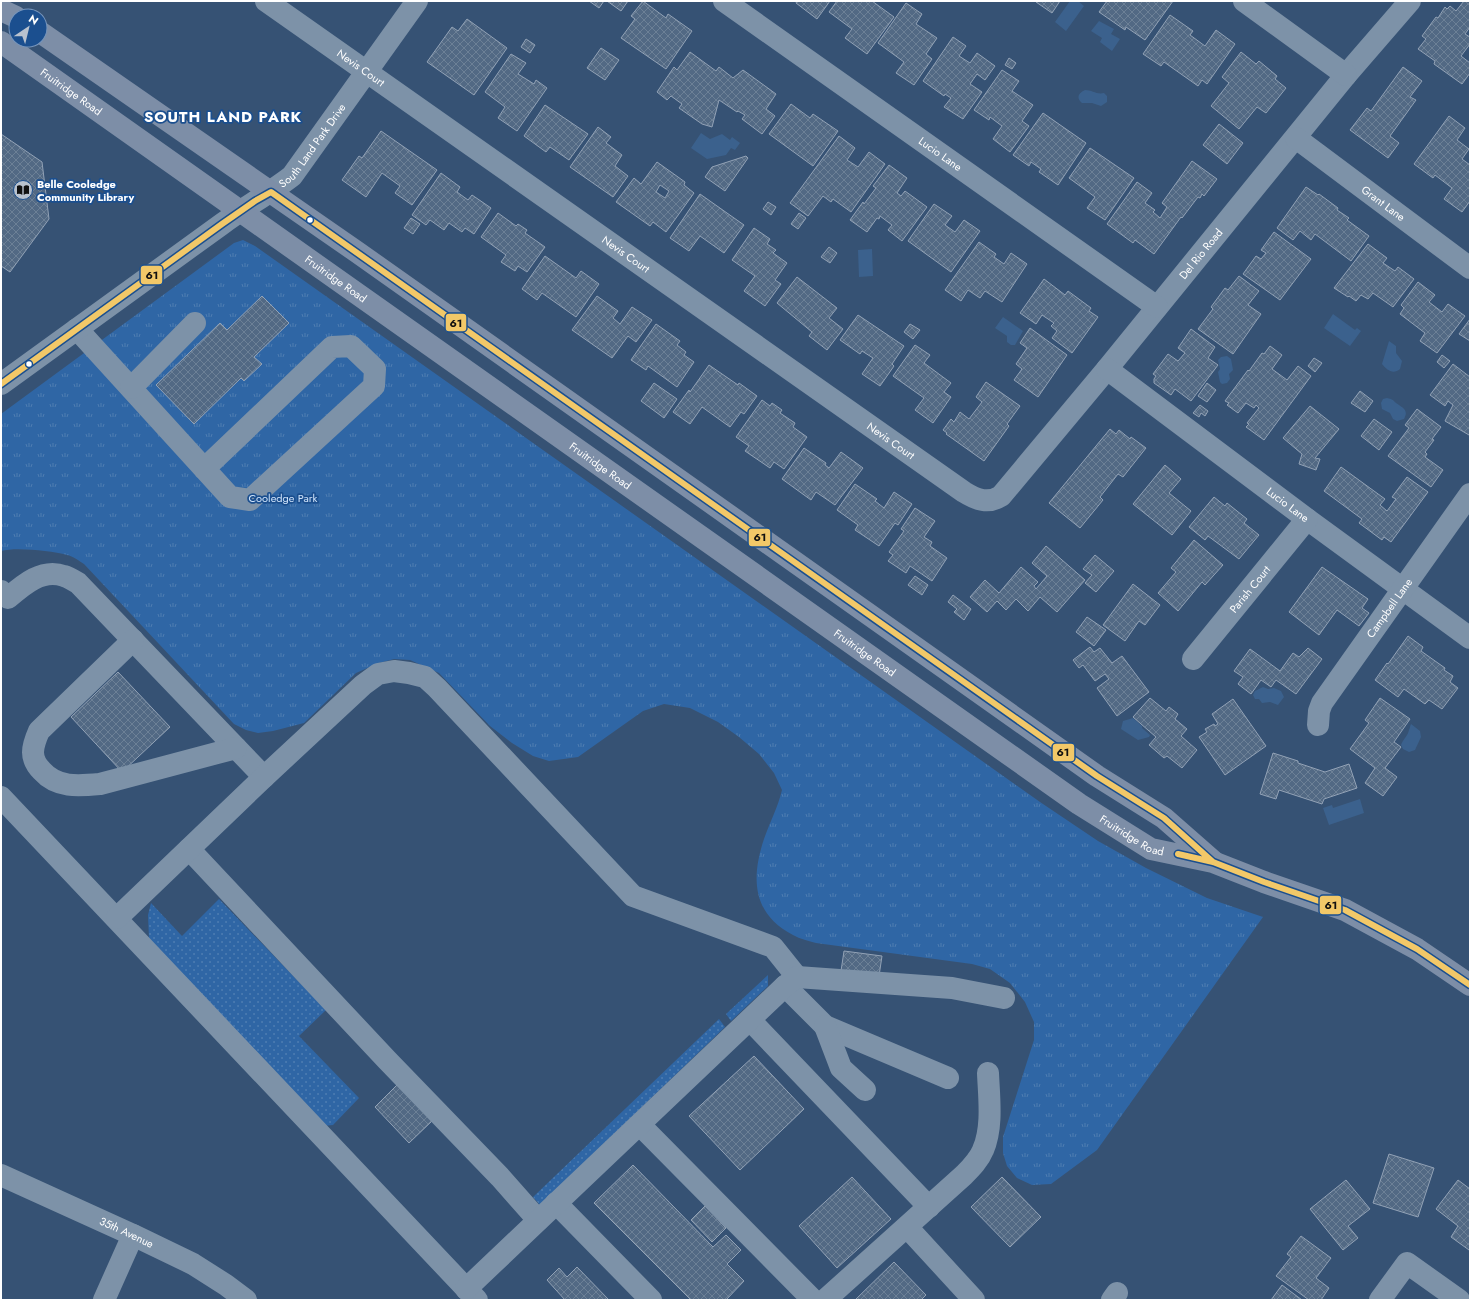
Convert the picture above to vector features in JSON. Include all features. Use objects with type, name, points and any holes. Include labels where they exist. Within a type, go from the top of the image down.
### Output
[{"type":"main road","name":"Fruitridge Road","points":[[48,38],[271,192],[1097,776],[1164,818],[1213,862]]},
{"type":"main road","name":"Fruitridge Road","points":[[1,42],[1079,804],[1151,849],[1213,862],[1264,882],[1345,910],[1417,949],[1470,985]]},
{"type":"street","name":"Nevis Court","points":[[266,1],[964,492],[973,497],[989,501]]},
{"type":"street","name":"South Land Park Drive","points":[[1,384],[240,211],[271,192],[292,176],[417,1]]},
{"type":"street","name":"Lucio Lane","points":[[724,1],[1157,307]]},
{"type":"street","points":[[1244,1],[1346,75]]},
{"type":"street","name":"Del Rio Road","points":[[989,501],[995,500],[1001,496],[1107,369],[1346,75],[1410,1]]},
{"type":"street","name":"Grant Lane","points":[[1296,138],[1470,268]]},
{"type":"street","points":[[131,388],[195,323]]},
{"type":"street","points":[[77,329],[204,469],[230,496],[250,500],[374,386],[375,369],[350,346],[332,346],[204,469]]},
{"type":"street","name":"Lucio Lane","points":[[1107,369],[1307,519],[1470,638]]},
{"type":"street","name":"Campbell Lane","points":[[1318,725],[1319,712],[1322,703],[1395,602],[1402,589],[1470,494]]},
{"type":"street","name":"Parish Court","points":[[1193,659],[1307,519]]},
{"type":"street","points":[[1,591],[8,598],[26,583],[38,576],[53,573],[63,575],[78,583],[264,777]]},
{"type":"street","points":[[133,640],[39,731],[34,742],[33,754],[36,765],[48,778],[60,783],[77,786],[100,784],[236,748]]},
{"type":"street","points":[[117,918],[264,777],[363,685],[378,674],[394,671],[408,673],[425,677],[437,688],[633,896],[773,947],[791,981],[825,1026],[841,1068],[865,1090]]},
{"type":"street","points":[[1,797],[472,1294],[538,1220],[791,981],[952,988],[1004,998]]},
{"type":"street","points":[[189,849],[387,1060],[500,1177],[538,1220]]},
{"type":"street","points":[[750,1020],[929,1207]]},
{"type":"street","points":[[825,1026],[948,1078]]},
{"type":"street","points":[[825,1300],[929,1207],[975,1163],[983,1150],[989,1128],[988,1073]]},
{"type":"street","points":[[640,1125],[813,1300]]},
{"type":"street","name":"35th Avenue","points":[[1,1175],[193,1264],[246,1300]]},
{"type":"street","points":[[556,1203],[651,1300]]},
{"type":"street","points":[[907,1227],[974,1300]]},
{"type":"street","points":[[104,1300],[133,1235]]},
{"type":"street","points":[[1380,1300],[1407,1264],[1459,1300]]},
{"type":"green space","name":"Cooledge Park","points":[[243,240],[255,246],[1040,802],[1098,841],[1146,868],[1207,898],[1263,917],[1097,1150],[1051,1184],[1032,1185],[1017,1178],[1007,1166],[1003,1153],[1003,1137],[1034,1040],[1034,1022],[1025,1002],[1010,983],[990,969],[972,964],[816,943],[793,935],[769,917],[762,906],[758,894],[757,868],[764,839],[782,790],[774,773],[759,754],[718,722],[690,708],[664,704],[643,711],[578,757],[549,761],[533,756],[512,743],[490,726],[439,673],[410,660],[394,659],[379,663],[356,673],[304,723],[273,731],[258,733],[246,730],[234,724],[84,564],[74,557],[52,552],[25,549],[1,551],[1,414],[234,243]]},
{"type":"green space","points":[[219,899],[326,1010],[299,1036],[359,1098],[333,1125],[323,1126],[149,939],[148,915],[151,903],[182,936]]},
{"type":"green space","points":[[768,975],[768,986],[731,1021],[726,1014]]},
{"type":"green space","points":[[719,1019],[725,1027],[540,1205],[533,1197]]},
{"type":"shaded area","points":[[1070,1],[1078,1],[1084,6],[1066,31],[1055,22]]},
{"type":"shaded area","points":[[1099,21],[1114,29],[1111,34],[1120,39],[1112,51],[1100,42],[1102,38],[1091,31]]},
{"type":"shaded area","points":[[1085,90],[1104,93],[1107,96],[1107,102],[1101,106],[1092,103],[1082,103],[1078,97]]},
{"type":"shaded area","points":[[701,133],[710,139],[722,134],[730,140],[732,137],[740,143],[735,150],[731,148],[726,155],[707,159],[691,148]]},
{"type":"shaded area","points":[[872,249],[873,276],[859,277],[858,250]]},
{"type":"shaded area","points":[[1333,314],[1355,330],[1357,328],[1361,331],[1350,346],[1324,328]]},
{"type":"shaded area","points":[[1003,317],[1023,331],[1015,345],[1011,345],[1007,342],[1007,336],[995,328]]},
{"type":"shaded area","points":[[1389,341],[1396,346],[1396,353],[1402,361],[1400,369],[1395,372],[1388,370],[1382,364]]},
{"type":"shaded area","points":[[1227,356],[1231,359],[1233,370],[1229,374],[1230,379],[1227,383],[1222,384],[1220,382],[1218,372],[1220,369],[1218,360],[1221,357]]},
{"type":"shaded area","points":[[1387,398],[1406,411],[1404,419],[1397,421],[1393,419],[1390,413],[1382,409],[1381,403],[1383,399]]},
{"type":"shaded area","points":[[1263,687],[1268,689],[1274,688],[1281,691],[1284,697],[1278,705],[1270,702],[1262,703],[1259,699],[1255,699],[1253,695],[1255,691]]},
{"type":"shaded area","points":[[1133,718],[1150,735],[1149,737],[1138,740],[1121,729],[1123,721]]},
{"type":"shaded area","points":[[1411,724],[1420,731],[1421,737],[1415,750],[1409,752],[1403,749],[1401,745],[1408,734]]},
{"type":"shaded area","points":[[1360,799],[1364,813],[1329,825],[1323,808],[1332,805],[1333,808]]},
{"type":"building","points":[[589,1],[604,1],[599,8]]},
{"type":"building","points":[[607,1],[628,1],[621,11]]},
{"type":"building","points":[[643,1],[666,18],[668,14],[692,31],[666,69],[621,38],[635,19],[631,16]]},
{"type":"building","points":[[797,1],[830,1],[817,19],[796,3]]},
{"type":"building","points":[[837,1],[872,1],[894,17],[867,54],[845,38],[852,29],[829,12]]},
{"type":"building","points":[[1060,1],[1052,13],[1036,2]]},
{"type":"building","points":[[1107,1],[1173,1],[1145,40],[1126,27],[1125,30],[1099,12]]},
{"type":"building","points":[[1464,1],[1470,1],[1470,27],[1465,34],[1470,37],[1470,44],[1461,56],[1470,63],[1470,73],[1462,84],[1434,64],[1435,61],[1418,49],[1426,39],[1422,36],[1436,17],[1438,18],[1445,7],[1447,9],[1450,6],[1456,11]]},
{"type":"building","points":[[906,3],[922,14],[916,24],[937,38],[926,54],[932,59],[914,85],[896,73],[904,62],[878,43]]},
{"type":"building","points":[[1170,15],[1193,31],[1190,35],[1205,46],[1216,30],[1235,44],[1207,84],[1202,80],[1198,86],[1164,62],[1161,66],[1143,54]]},
{"type":"building","points":[[467,19],[507,48],[474,95],[427,62],[452,27],[458,31]]},
{"type":"building","points":[[953,37],[966,46],[959,56],[970,63],[977,53],[995,66],[985,80],[977,74],[970,84],[982,92],[963,119],[944,107],[951,98],[945,94],[944,96],[923,81]]},
{"type":"building","points":[[526,39],[535,45],[530,53],[521,47]]},
{"type":"building","points":[[601,48],[619,60],[605,80],[587,68]]},
{"type":"building","points":[[690,52],[716,71],[719,67],[733,78],[743,70],[776,94],[766,109],[775,116],[762,134],[742,119],[745,115],[738,111],[737,112],[719,100],[712,127],[702,124],[679,108],[682,104],[671,96],[667,100],[657,92],[674,67],[677,70]]},
{"type":"building","points":[[1241,52],[1256,64],[1259,61],[1277,76],[1275,79],[1286,88],[1266,113],[1257,107],[1239,129],[1211,106],[1229,83],[1222,77]]},
{"type":"building","points":[[511,54],[526,63],[518,74],[534,84],[536,80],[547,88],[517,131],[498,118],[505,107],[485,92]]},
{"type":"building","points":[[1009,58],[1016,63],[1012,69],[1005,65]]},
{"type":"building","points":[[1403,67],[1422,81],[1410,97],[1416,100],[1390,136],[1399,143],[1388,158],[1350,130],[1367,108],[1371,111]]},
{"type":"building","points":[[1002,70],[1019,81],[1012,91],[1033,105],[1022,121],[1029,126],[1010,152],[993,139],[1002,126],[990,117],[989,120],[974,110]]},
{"type":"building","points":[[791,104],[810,118],[813,114],[838,131],[813,166],[769,134]]},
{"type":"building","points":[[545,105],[588,134],[569,160],[550,147],[546,152],[524,136]]},
{"type":"building","points":[[1043,113],[1086,143],[1058,185],[1039,172],[1041,169],[1031,162],[1029,166],[1013,155]]},
{"type":"building","points":[[1449,116],[1465,128],[1457,140],[1469,149],[1462,159],[1470,165],[1470,201],[1462,212],[1444,199],[1452,188],[1435,175],[1433,178],[1414,164]]},
{"type":"building","points":[[1219,124],[1243,143],[1227,164],[1203,145]]},
{"type":"building","points":[[598,127],[611,137],[606,143],[622,155],[615,166],[628,176],[613,197],[570,167]]},
{"type":"building","points":[[381,131],[437,170],[412,205],[395,193],[400,186],[382,173],[366,197],[342,180],[359,156],[362,158]]},
{"type":"building","name":"Belle Cooledge Community Library","points":[[1,134],[42,162],[49,219],[10,272],[1,266]]},
{"type":"building","points":[[839,136],[855,148],[847,160],[858,167],[869,152],[885,164],[851,212],[833,199],[831,202],[823,196],[808,216],[790,203]]},
{"type":"building","points":[[1090,148],[1134,178],[1105,220],[1087,208],[1095,197],[1069,178]]},
{"type":"building","points":[[746,156],[748,158],[725,191],[705,177],[712,167]]},
{"type":"building","points":[[1192,161],[1217,179],[1204,196],[1202,194],[1200,198],[1198,197],[1182,218],[1181,217],[1154,254],[1135,240],[1133,243],[1107,224],[1137,182],[1152,193],[1145,203],[1155,210],[1153,212],[1160,218],[1167,207],[1162,203]]},
{"type":"building","points":[[657,162],[685,182],[684,185],[694,193],[666,232],[653,222],[650,226],[616,202],[634,178],[641,184]],"holes":[[[660,185],[669,191],[665,198],[656,192]]]},
{"type":"building","points":[[889,165],[907,178],[897,193],[901,196],[905,191],[927,207],[902,241],[888,230],[892,225],[880,216],[867,232],[850,220],[863,202],[864,204],[876,188],[873,186]]},
{"type":"building","points":[[441,173],[460,187],[457,192],[468,200],[472,195],[491,208],[474,234],[465,228],[462,232],[449,223],[444,230],[430,220],[426,225],[412,215]]},
{"type":"building","points":[[1306,187],[1318,195],[1319,194],[1338,208],[1337,210],[1349,218],[1347,220],[1369,236],[1351,261],[1315,234],[1311,240],[1300,231],[1293,240],[1277,228]]},
{"type":"building","points":[[700,194],[744,225],[724,253],[700,236],[689,251],[670,238]]},
{"type":"building","points":[[768,202],[776,207],[771,215],[763,209]]},
{"type":"building","points":[[934,204],[952,216],[945,225],[955,232],[964,220],[980,231],[951,272],[908,241]]},
{"type":"building","points":[[498,213],[516,226],[518,224],[527,230],[525,233],[545,247],[527,272],[518,266],[515,271],[501,262],[506,255],[481,237]]},
{"type":"building","points":[[799,213],[806,218],[798,229],[791,224]]},
{"type":"building","points":[[411,218],[420,224],[413,234],[404,228]]},
{"type":"building","points":[[754,228],[770,239],[767,244],[776,250],[773,253],[787,263],[775,280],[781,284],[765,306],[744,291],[755,276],[732,260]]},
{"type":"building","points":[[1274,232],[1311,259],[1280,300],[1243,274],[1256,256],[1261,259],[1266,253],[1261,250]]},
{"type":"building","points":[[979,242],[996,254],[994,257],[1004,264],[1011,253],[1027,264],[1002,302],[985,291],[980,298],[968,290],[961,301],[945,290]]},
{"type":"building","points":[[1368,244],[1387,258],[1383,263],[1395,271],[1398,267],[1414,279],[1393,307],[1373,293],[1368,299],[1361,295],[1356,301],[1334,288]]},
{"type":"building","points":[[829,247],[837,253],[830,263],[821,257]]},
{"type":"building","points":[[545,256],[576,278],[581,271],[599,284],[576,317],[542,293],[537,300],[522,289]]},
{"type":"building","points":[[1239,276],[1259,291],[1248,305],[1261,314],[1233,354],[1198,329],[1213,309],[1211,307],[1225,288],[1228,290]]},
{"type":"building","points":[[797,277],[837,308],[829,318],[843,329],[827,350],[809,336],[812,332],[777,303]]},
{"type":"building","points":[[1044,279],[1065,295],[1068,291],[1091,308],[1089,311],[1098,317],[1072,353],[1052,338],[1057,331],[1051,326],[1054,323],[1042,315],[1036,324],[1020,313]]},
{"type":"building","points":[[1418,282],[1435,295],[1429,302],[1442,312],[1448,304],[1465,316],[1437,353],[1420,341],[1425,333],[1400,314],[1404,308],[1401,305]]},
{"type":"building","points":[[262,296],[289,323],[254,357],[262,364],[244,381],[241,378],[194,424],[156,385],[220,323],[227,330]]},
{"type":"building","points":[[597,296],[618,311],[613,318],[620,324],[632,307],[652,320],[636,342],[628,336],[612,358],[572,330]]},
{"type":"building","points":[[858,315],[904,346],[892,364],[894,366],[880,386],[862,374],[873,358],[862,351],[860,354],[840,340]]},
{"type":"building","points":[[1470,319],[1470,341],[1459,334]]},
{"type":"building","points":[[656,324],[680,341],[677,345],[686,352],[684,355],[694,362],[677,387],[648,366],[646,370],[631,360]]},
{"type":"building","points":[[910,324],[920,330],[913,339],[904,332]]},
{"type":"building","points":[[1030,328],[1067,355],[1038,397],[1014,380],[1022,369],[1016,364],[1027,348],[1020,343]]},
{"type":"building","points":[[1191,329],[1215,347],[1208,358],[1218,365],[1191,401],[1175,389],[1171,395],[1154,383],[1156,376],[1153,374],[1168,354],[1178,361],[1185,353],[1178,348]]},
{"type":"building","points":[[915,345],[930,355],[924,363],[951,383],[944,392],[951,397],[933,423],[915,410],[924,398],[893,376]]},
{"type":"building","points":[[1270,346],[1282,355],[1272,369],[1287,380],[1298,366],[1311,376],[1264,440],[1246,427],[1249,424],[1247,423],[1259,408],[1256,405],[1254,408],[1246,403],[1238,413],[1227,405],[1229,403],[1225,401],[1248,370],[1249,371],[1262,353],[1264,354]]},
{"type":"building","points":[[1442,355],[1450,361],[1444,368],[1437,362]]},
{"type":"building","points":[[1314,358],[1322,363],[1315,372],[1308,366]]},
{"type":"building","points":[[1453,364],[1470,377],[1469,435],[1445,421],[1453,405],[1448,401],[1445,406],[1430,395]]},
{"type":"building","points":[[709,365],[757,396],[744,414],[741,412],[730,427],[702,407],[690,424],[673,412],[689,390],[690,392]]},
{"type":"building","points":[[986,382],[1020,406],[1007,424],[1009,426],[984,461],[946,434],[947,433],[943,430],[951,419],[954,422],[960,412],[969,419],[982,402],[976,397]]},
{"type":"building","points":[[654,383],[677,399],[664,418],[641,401]]},
{"type":"building","points":[[1207,383],[1216,390],[1207,402],[1198,396]]},
{"type":"building","points":[[1360,391],[1373,401],[1365,412],[1351,403]]},
{"type":"building","points":[[762,400],[770,406],[772,403],[782,410],[780,413],[795,423],[793,427],[807,437],[784,469],[774,462],[770,468],[745,451],[749,446],[736,437]]},
{"type":"building","points":[[1200,405],[1208,411],[1205,416],[1201,413],[1199,417],[1193,413]]},
{"type":"building","points":[[1310,406],[1339,429],[1315,458],[1320,459],[1316,470],[1299,464],[1302,454],[1283,438]]},
{"type":"building","points":[[1417,409],[1441,427],[1425,452],[1427,454],[1425,457],[1443,470],[1431,487],[1388,456],[1409,428],[1405,425]]},
{"type":"building","points":[[1374,419],[1392,432],[1379,450],[1361,436]]},
{"type":"building","points":[[1110,429],[1116,434],[1119,430],[1130,439],[1131,437],[1146,448],[1123,477],[1118,474],[1100,497],[1103,500],[1080,528],[1049,503]]},
{"type":"building","points":[[804,448],[826,463],[825,465],[829,468],[841,452],[863,468],[835,505],[816,492],[811,500],[782,479]]},
{"type":"building","points":[[1165,465],[1181,479],[1169,493],[1191,511],[1172,535],[1133,504]]},
{"type":"building","points":[[1341,467],[1385,499],[1380,505],[1387,511],[1396,499],[1392,497],[1407,477],[1428,492],[1391,542],[1384,537],[1382,540],[1359,523],[1362,519],[1324,491]]},
{"type":"building","points":[[855,484],[877,499],[875,501],[884,508],[894,492],[912,504],[898,525],[895,523],[879,546],[855,530],[858,525],[837,510]]},
{"type":"building","points":[[1214,497],[1225,506],[1227,503],[1247,519],[1244,523],[1259,535],[1239,559],[1208,536],[1205,540],[1189,527]]},
{"type":"building","points":[[915,508],[935,521],[924,537],[932,542],[930,546],[947,558],[932,581],[910,566],[906,573],[888,561],[893,555],[889,552],[904,531],[901,529]]},
{"type":"building","points":[[1194,540],[1223,565],[1205,585],[1202,582],[1178,611],[1158,593],[1176,572],[1171,568]]},
{"type":"building","points":[[1046,546],[1085,580],[1057,612],[1040,597],[1028,611],[1016,599],[1006,610],[997,601],[987,612],[970,597],[985,580],[999,593],[1021,567],[1038,582],[1034,586],[1036,589],[1047,576],[1032,563]]},
{"type":"building","points":[[1095,555],[1114,571],[1096,592],[1085,583],[1092,575],[1083,569]]},
{"type":"building","points":[[1322,567],[1368,599],[1362,608],[1369,613],[1359,626],[1337,610],[1319,635],[1289,612]]},
{"type":"building","points":[[915,576],[928,585],[922,595],[908,585]]},
{"type":"building","points":[[1133,584],[1160,605],[1145,625],[1139,621],[1125,641],[1103,625]]},
{"type":"building","points":[[953,595],[971,609],[964,620],[954,612],[957,609],[948,602]]},
{"type":"building","points":[[1087,617],[1106,630],[1094,646],[1076,632]]},
{"type":"building","points":[[1408,636],[1423,647],[1421,651],[1445,668],[1444,670],[1453,676],[1450,682],[1458,688],[1442,709],[1429,700],[1425,704],[1404,689],[1398,697],[1375,680]]},
{"type":"building","points":[[1090,647],[1094,652],[1100,648],[1112,663],[1122,656],[1149,692],[1117,716],[1097,688],[1109,679],[1105,674],[1095,681],[1083,665],[1079,668],[1073,660]]},
{"type":"building","points":[[1308,648],[1322,659],[1296,694],[1276,680],[1271,687],[1261,680],[1251,694],[1238,684],[1243,677],[1234,671],[1250,649],[1280,671],[1293,653],[1299,657]]},
{"type":"building","points":[[118,672],[170,727],[122,772],[71,717]]},
{"type":"building","points":[[1150,698],[1166,711],[1169,707],[1178,714],[1175,719],[1187,729],[1181,736],[1197,750],[1182,768],[1167,756],[1164,758],[1149,745],[1156,737],[1133,717]]},
{"type":"building","points":[[1380,698],[1410,719],[1394,742],[1401,747],[1385,768],[1397,777],[1383,796],[1365,783],[1375,768],[1350,749],[1369,723],[1365,720]]},
{"type":"building","points":[[1233,699],[1266,746],[1225,775],[1199,737],[1207,732],[1205,729],[1214,724],[1215,726],[1218,724],[1212,714]]},
{"type":"building","points":[[1273,753],[1325,772],[1349,764],[1357,788],[1324,799],[1322,804],[1279,790],[1276,799],[1260,794]]},
{"type":"building","points":[[844,951],[882,956],[879,976],[841,971]]},
{"type":"building","points":[[754,1056],[804,1109],[740,1170],[689,1116]]},
{"type":"building","points":[[398,1084],[432,1121],[409,1143],[375,1107]]},
{"type":"building","points":[[1389,1154],[1434,1168],[1418,1217],[1373,1203]]},
{"type":"building","points":[[633,1165],[713,1247],[726,1235],[741,1250],[727,1264],[744,1281],[726,1300],[691,1300],[594,1203]]},
{"type":"building","points":[[852,1177],[891,1219],[837,1268],[799,1226]]},
{"type":"building","points":[[1002,1177],[1041,1217],[1010,1247],[971,1207]]},
{"type":"building","points":[[1346,1180],[1370,1209],[1348,1226],[1358,1238],[1343,1250],[1310,1209]]},
{"type":"building","points":[[1458,1180],[1470,1189],[1469,1250],[1451,1237],[1458,1226],[1436,1209]]},
{"type":"building","points":[[705,1206],[726,1228],[712,1242],[691,1220]]},
{"type":"building","points":[[1301,1236],[1331,1258],[1316,1278],[1329,1288],[1321,1300],[1309,1300],[1276,1276],[1291,1257],[1287,1254]]},
{"type":"building","points":[[894,1262],[926,1295],[921,1300],[855,1300]]},
{"type":"building","points":[[577,1267],[609,1300],[565,1300],[547,1280],[559,1268],[567,1277]]},
{"type":"building","points":[[1282,1285],[1302,1300],[1271,1300]]},
{"type":"transit line","name":"61","points":[[1,384],[222,224],[255,201],[271,192],[1097,776],[1164,818],[1213,862]]},
{"type":"transit line","name":"61","points":[[1178,854],[1213,862],[1264,882],[1345,910],[1417,949],[1470,985]]},
{"type":"place","name":"Belle Cooledge Community Library","points":[[23,190]]},
{"type":"district","name":"SOUTH LAND PARK","points":[[223,117]]}]
